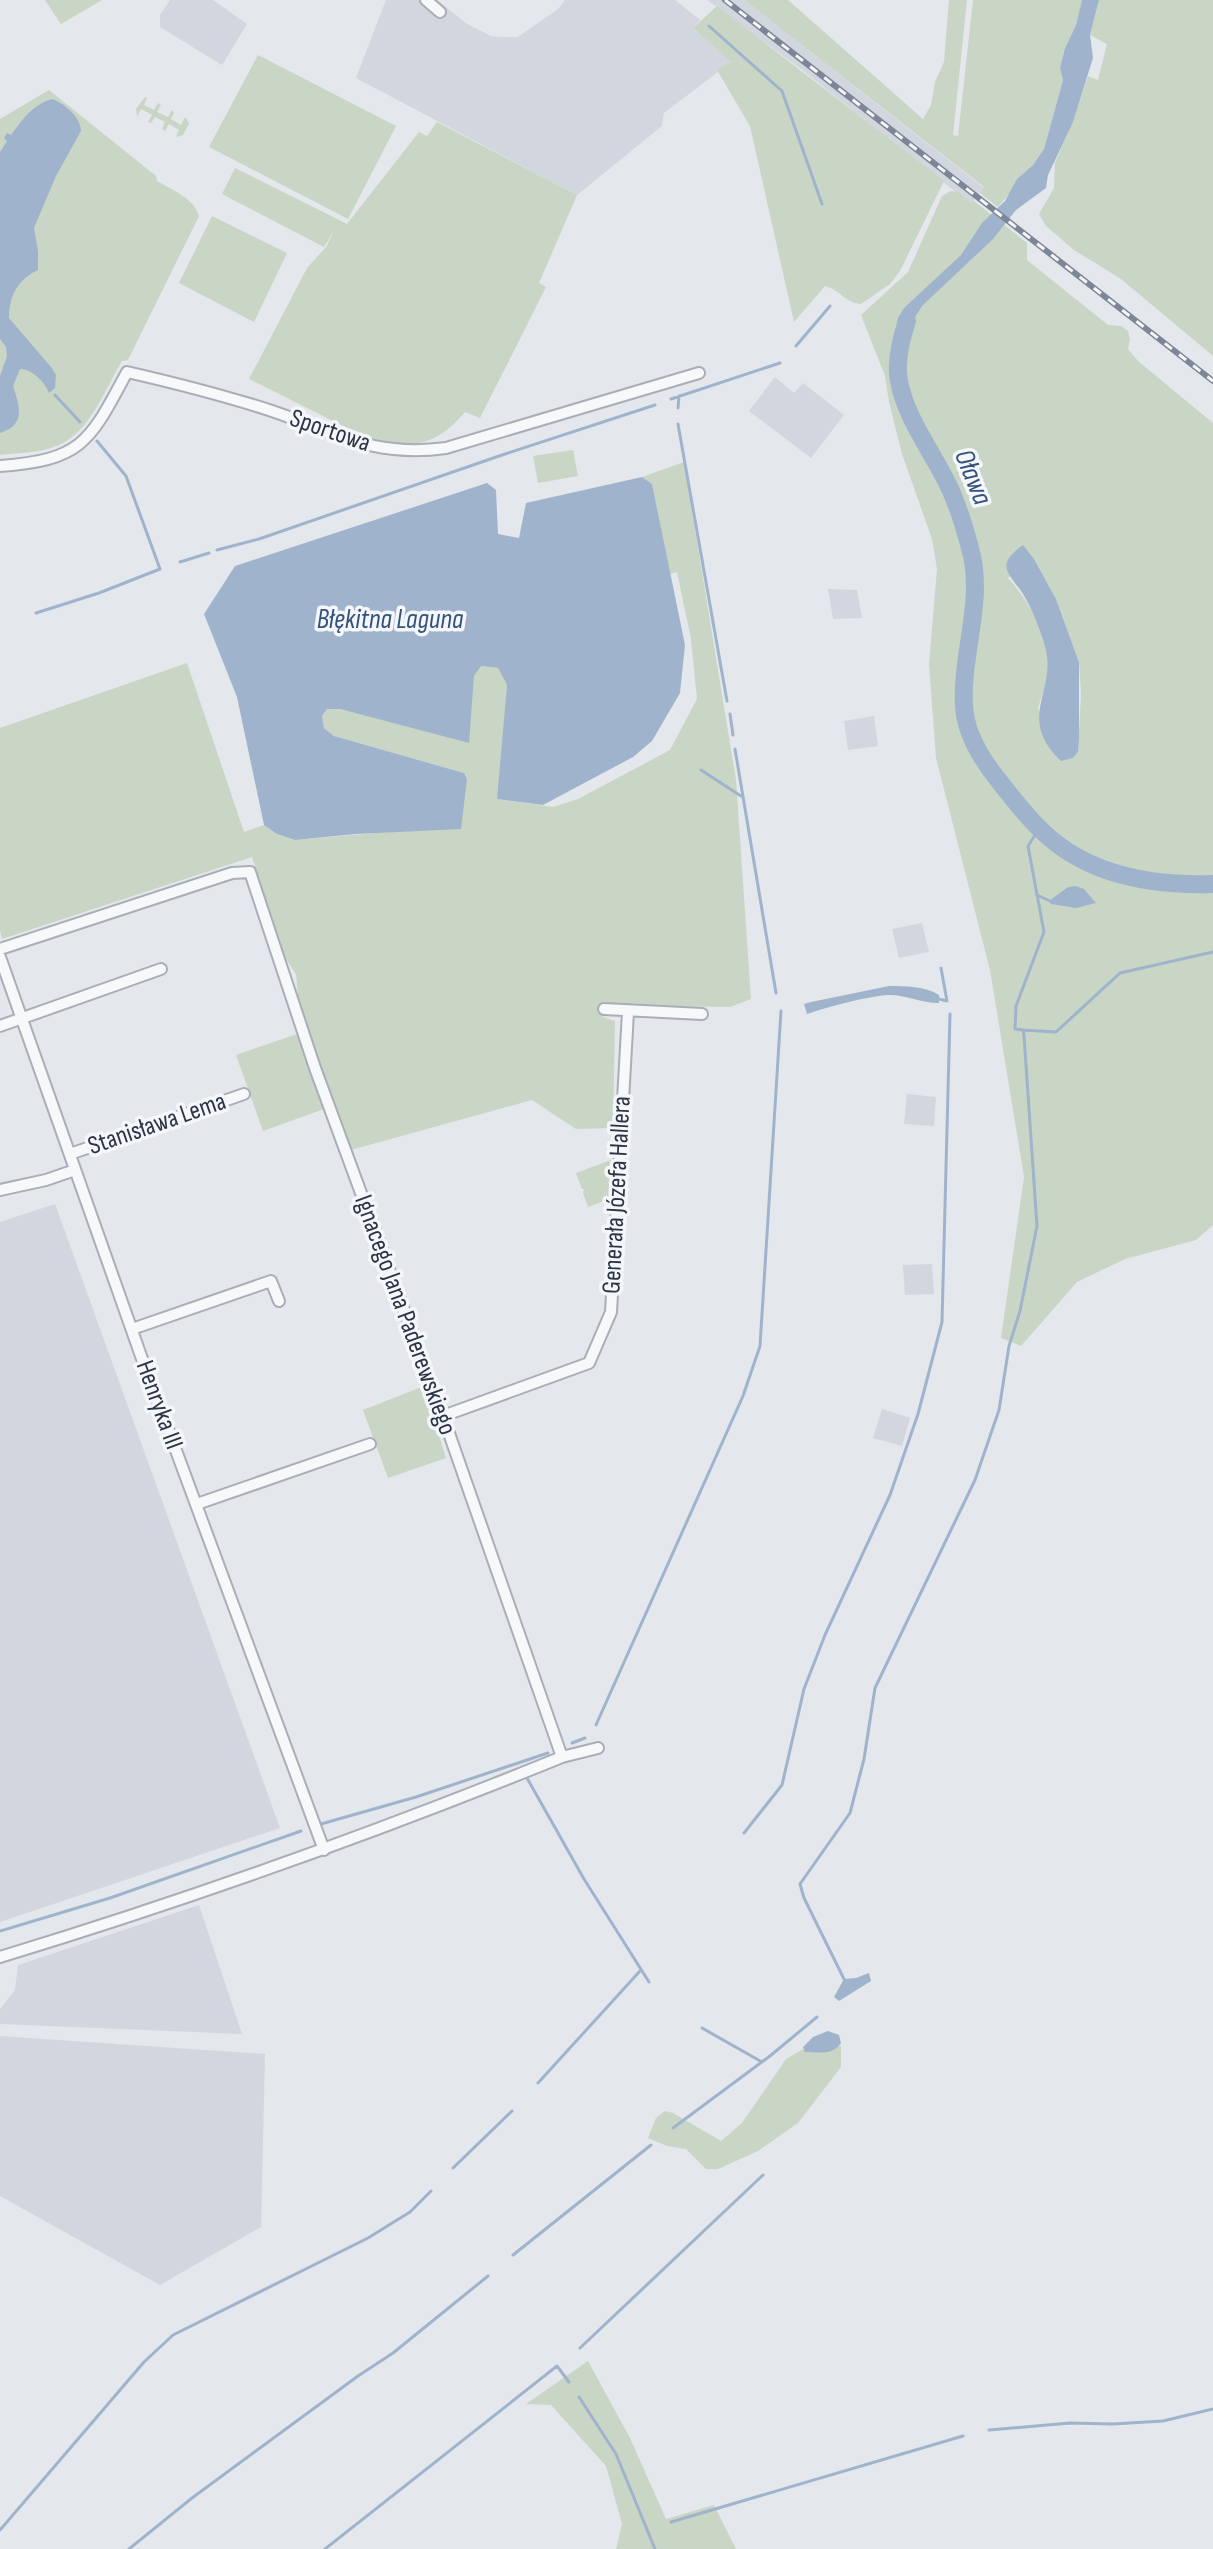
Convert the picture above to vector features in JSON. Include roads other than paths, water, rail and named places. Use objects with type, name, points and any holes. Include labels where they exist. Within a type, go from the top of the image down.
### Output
[{"type":"street","points":[[426,0],[440,12]]},
{"type":"street","name":"Sportowa","points":[[0,466],[47,461],[77,448],[97,426],[127,372],[270,411],[362,445],[418,451],[446,448],[699,373]]},
{"type":"street","name":"Ignacego Jana Paderewskiego","points":[[0,949],[232,873],[250,872],[315,1068],[443,1416],[562,1757]]},
{"type":"street","name":"Henryka III","points":[[0,957],[132,1329],[324,1850]]},
{"type":"street","points":[[0,1026],[161,969]]},
{"type":"street","points":[[604,1009],[702,1014]]},
{"type":"street","name":"Generała Józefa Hallera","points":[[443,1416],[589,1363],[611,1312],[628,1012]]},
{"type":"street","name":"Stanisława Lema","points":[[70,1154],[244,1094]]},
{"type":"street","points":[[0,1190],[75,1170]]},
{"type":"street","points":[[132,1329],[271,1281],[279,1301]]},
{"type":"street","points":[[197,1504],[370,1444]]},
{"type":"street","points":[[0,1957],[145,1913],[324,1850],[562,1757],[598,1748]]},
{"type":"water","points":[[1082,0],[1099,0],[1090,35],[1093,58],[1073,122],[1048,175],[1046,188],[1016,210],[993,239],[922,306],[909,327],[905,345],[895,343],[898,318],[904,308],[961,255],[982,223],[1005,201],[1017,179],[1033,165],[1044,149],[1063,80],[1060,68],[1065,48],[1076,25]]},
{"type":"water","points":[[52,99],[71,111],[81,131],[56,176],[34,228],[38,270],[25,278],[16,289],[9,318],[51,367],[56,375],[55,388],[49,393],[38,377],[20,369],[13,386],[19,414],[14,425],[0,433],[0,376],[7,356],[6,347],[0,339],[0,152],[7,141],[4,138],[7,133],[11,135],[33,109]]},
{"type":"water","name":"Błękitna Laguna","points":[[642,477],[652,484],[685,645],[680,693],[652,741],[633,757],[543,805],[497,799],[507,685],[498,668],[481,666],[474,676],[469,743],[340,709],[327,709],[322,716],[324,728],[334,736],[464,773],[467,779],[461,829],[295,840],[277,834],[264,825],[237,697],[204,614],[235,566],[487,483],[496,490],[498,534],[519,538],[526,503]]},
{"type":"water","points":[[1023,545],[1056,599],[1079,662],[1078,752],[1073,758],[1061,761],[1041,731],[1039,717],[1047,677],[1045,646],[1030,606],[1007,570],[1009,559]]},
{"type":"water","points":[[1068,887],[1084,889],[1096,903],[1076,908],[1051,904],[1049,901]]},
{"type":"water","points":[[889,986],[928,990],[939,995],[939,1003],[889,995],[848,1002],[807,1014],[804,1004],[811,1002]]},
{"type":"water","points":[[869,1973],[871,1981],[839,2001],[834,1997],[844,1979]]},
{"type":"water","points":[[828,2031],[839,2035],[841,2043],[834,2050],[805,2052],[803,2047],[813,2037]]},
{"type":"waterway","points":[[709,26],[782,91],[822,204]]},
{"type":"waterway","points":[[796,346],[830,306]]},
{"type":"waterway","name":"Oława","points":[[907,321],[901,343],[899,381],[914,423],[954,498],[974,567],[974,607],[964,705],[976,746],[993,773],[1031,820],[1061,847],[1080,859],[1145,880],[1213,884]]},
{"type":"waterway","points":[[671,399],[780,363]]},
{"type":"waterway","points":[[55,395],[80,422]]},
{"type":"waterway","points":[[678,408],[679,396]]},
{"type":"waterway","points":[[217,550],[259,539],[655,405]]},
{"type":"waterway","points":[[678,424],[727,701]]},
{"type":"waterway","points":[[36,613],[160,569],[126,476],[97,441]]},
{"type":"waterway","points":[[180,562],[209,553]]},
{"type":"waterway","points":[[730,714],[733,735]]},
{"type":"waterway","points":[[735,749],[776,993]]},
{"type":"waterway","points":[[701,770],[741,796]]},
{"type":"waterway","points":[[844,1979],[800,1884],[850,1813],[864,1759],[875,1688],[975,1480],[999,1410],[1009,1346],[1020,1311],[1037,1226],[1024,1036],[1023,1030],[1015,1029],[1016,1006],[1044,932],[1028,846],[1039,829]]},
{"type":"waterway","points":[[1037,895],[1052,902]]},
{"type":"waterway","points":[[1023,1030],[1056,1032],[1120,973],[1213,952]]},
{"type":"waterway","points":[[939,999],[947,1001],[941,968]]},
{"type":"waterway","points":[[596,1725],[743,1396],[760,1346],[781,1011]]},
{"type":"waterway","points":[[744,1833],[782,1785],[804,1689],[825,1635],[890,1495],[918,1414],[942,1322],[950,1014]]},
{"type":"waterway","points":[[572,1743],[585,1738]]},
{"type":"waterway","points":[[321,1824],[416,1797],[548,1753]]},
{"type":"waterway","points":[[527,1778],[584,1879],[649,1982]]},
{"type":"waterway","points":[[0,1931],[110,1898],[301,1831]]},
{"type":"waterway","points":[[538,2083],[640,1971]]},
{"type":"waterway","points":[[673,2128],[817,2017]]},
{"type":"waterway","points":[[702,2028],[762,2062]]},
{"type":"waterway","points":[[453,2168],[512,2111]]},
{"type":"waterway","points":[[513,2255],[651,2145]]},
{"type":"waterway","points":[[580,2348],[763,2175]]},
{"type":"waterway","points":[[0,2530],[144,2362],[173,2335],[368,2238],[410,2212],[431,2191]]},
{"type":"waterway","points":[[129,2549],[192,2498],[393,2353],[488,2276]]},
{"type":"waterway","points":[[325,2549],[557,2366],[569,2382]]},
{"type":"waterway","points":[[579,2397],[616,2454],[655,2549]]},
{"type":"waterway","points":[[989,2430],[1070,2423],[1163,2421],[1213,2409]]},
{"type":"waterway","points":[[671,2522],[963,2436]]},
{"type":"railway","points":[[725,0],[1213,381]]}]
